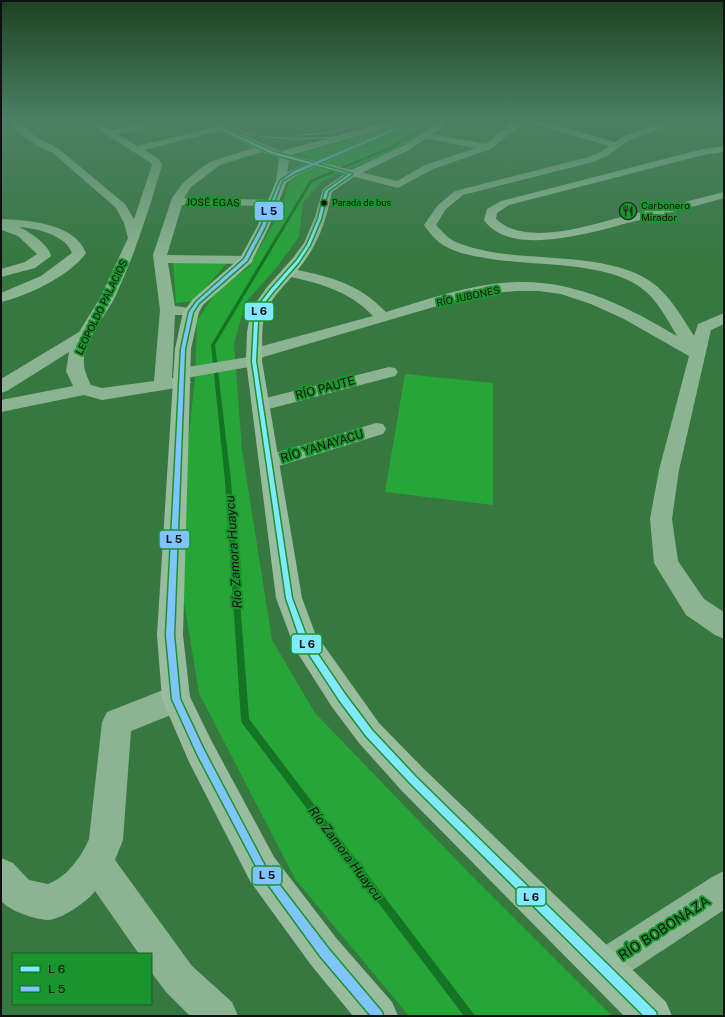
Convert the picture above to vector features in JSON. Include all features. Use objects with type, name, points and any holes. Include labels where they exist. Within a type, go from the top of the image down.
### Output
[{"type":"main road","points":[[313,166],[294,172],[281,181],[263,227],[246,260],[228,274],[198,302],[191,312],[176,380],[170,636],[176,699],[200,752],[262,869],[324,952],[378,1016]]},
{"type":"main road","points":[[363,166],[348,173],[327,191],[320,217],[310,243],[272,290],[259,310],[255,332],[254,358],[289,598],[304,640],[320,666],[369,733],[413,780],[652,1016]]},
{"type":"main road","points":[[647,166],[505,203],[491,212],[490,220],[494,225],[505,231],[519,234],[534,236],[563,235],[724,195]]},
{"type":"street","points":[[74,166],[121,206],[130,223],[134,238]]},
{"type":"street","name":"LEOPOLDO PALACIOS","points":[[84,389],[75,371],[74,363],[85,335],[107,298],[134,238],[157,166]]},
{"type":"street","points":[[1,406],[84,389],[102,394],[176,380],[160,255],[177,201],[188,185],[210,166]]},
{"type":"street","points":[[281,181],[283,166]]},
{"type":"street","points":[[323,166],[398,185],[431,166]]},
{"type":"street","points":[[564,166],[459,194],[442,207],[430,225],[435,234],[440,238],[461,249],[488,256],[596,266],[614,269],[629,275],[645,284],[659,296],[697,354]]},
{"type":"street","name":"JOSÉ EGAS","points":[[177,201],[273,203]]},
{"type":"street","points":[[1,223],[17,223],[48,228],[65,236],[78,249],[79,252],[76,257],[46,280],[1,298]]},
{"type":"street","points":[[1,226],[24,233],[44,253],[41,258],[30,264],[1,273]]},
{"type":"street","points":[[161,259],[246,260]]},
{"type":"street","points":[[288,272],[346,287],[360,294],[383,317]]},
{"type":"street","name":"RÍO JUBONES","points":[[176,380],[254,358],[383,317],[475,292],[494,289],[537,287],[562,290],[601,304],[653,328],[697,354]]},
{"type":"street","points":[[168,310],[191,312]]},
{"type":"street","points":[[724,318],[704,327],[669,470],[661,519],[666,564],[695,607],[724,627]]},
{"type":"street","points":[[1,387],[85,335]]},
{"type":"street","name":"RÍO PAUTE","points":[[261,405],[389,372]]},
{"type":"street","name":"RÍO YANAYACU","points":[[269,462],[376,429]]},
{"type":"street","points":[[1,875],[18,895],[48,902],[64,896],[78,885],[96,863],[106,840],[117,722],[176,699]]},
{"type":"street","points":[[96,863],[179,979],[218,1016]]},
{"type":"street","name":"RÍO BOBONAZA","points":[[603,968],[724,888]]},
{"type":"green space","points":[[315,166],[354,166],[321,182],[303,203],[299,237],[276,268],[245,303],[234,344],[242,450],[272,640],[315,713],[469,873],[612,1016],[409,1016],[295,879],[199,693],[176,554],[195,378],[197,321],[217,290],[249,267],[281,210],[289,182],[304,171]]},
{"type":"green space","points":[[228,262],[194,301],[176,303],[173,263]]},
{"type":"green space","points":[[405,374],[493,383],[493,505],[385,492]]},
{"type":"waterway","name":"Río Zamora Huaycu","points":[[346,166],[311,181],[213,345],[228,481],[245,720],[470,1016]]},
{"type":"transit line","points":[[308,166],[295,172],[281,181],[263,227],[246,260],[198,302],[191,312],[183,349],[170,635],[176,699],[200,751],[262,869],[324,952],[378,1016]]},
{"type":"transit line","points":[[323,166],[351,174]]},
{"type":"transit line","points":[[351,174],[327,191],[313,237],[298,261],[263,302],[255,328],[254,361],[289,598],[304,640],[342,697],[369,733],[413,780],[652,1016]]},
{"type":"place","name":"Parada de bus","points":[[324,203]]},
{"type":"place","name":"Carbonero Mirador","points":[[628,211]]}]
